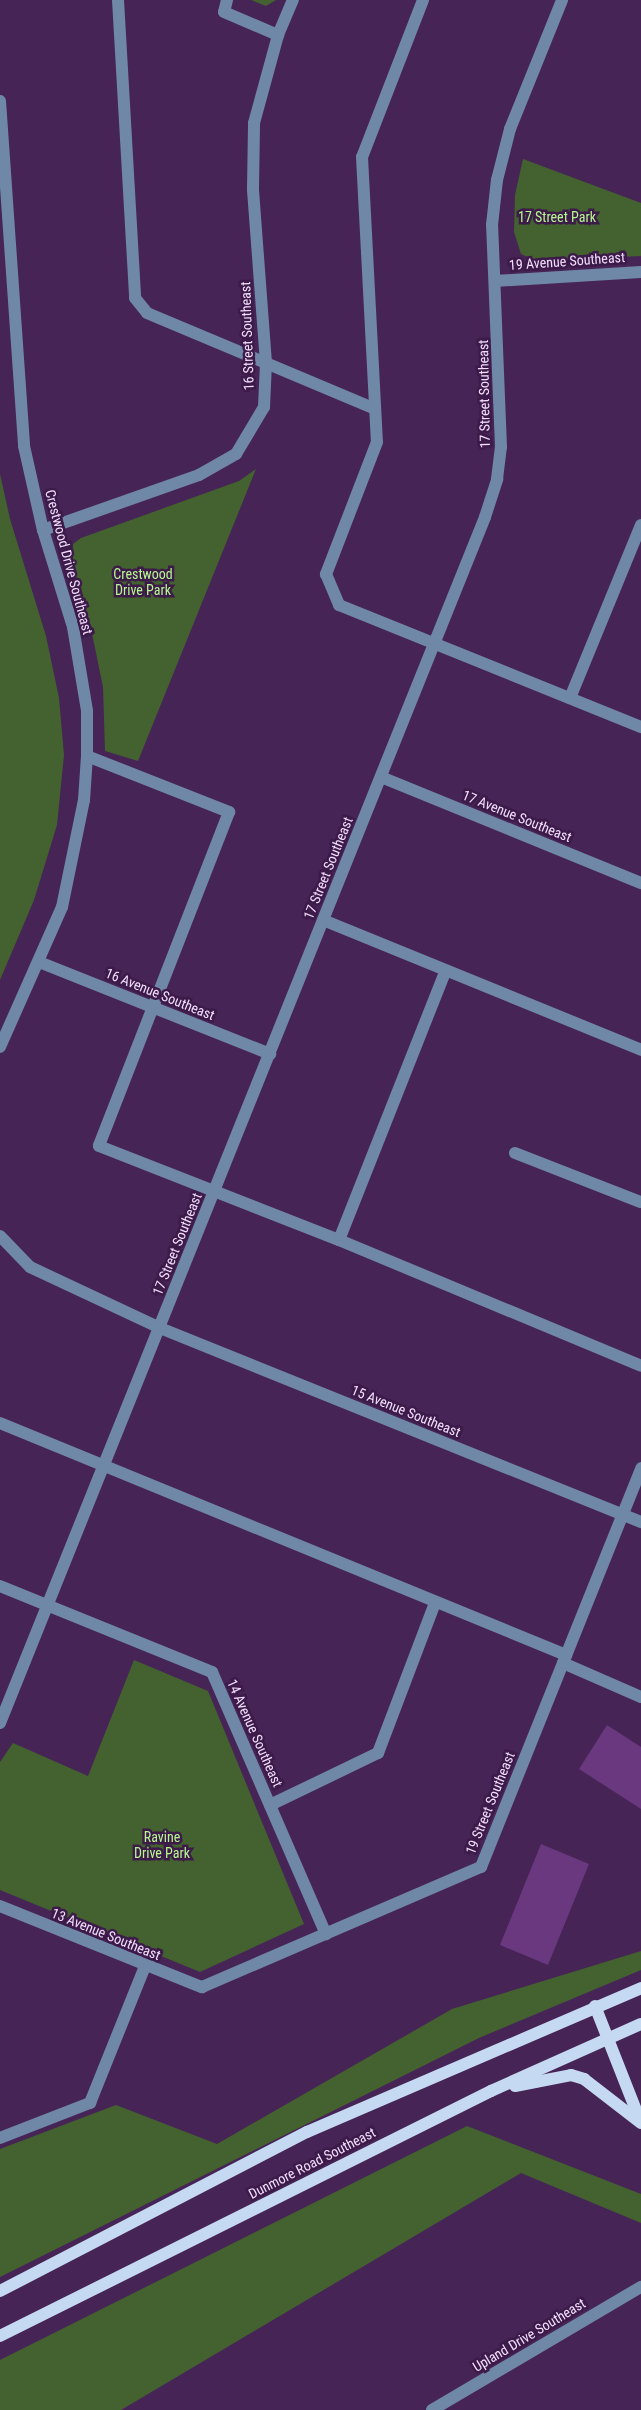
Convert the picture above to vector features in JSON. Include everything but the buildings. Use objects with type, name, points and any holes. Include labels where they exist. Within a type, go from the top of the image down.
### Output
[{"type":"main road","name":"Dunmore Road Southeast","points":[[0,2291],[307,2132],[594,2006],[641,1988]]},
{"type":"main road","points":[[594,2006],[641,2123]]},
{"type":"main road","name":"Dunmore Road Southeast","points":[[0,2336],[490,2091],[641,2024]]},
{"type":"main road","points":[[490,2091],[571,2075],[595,2085],[641,2123]]},
{"type":"street","points":[[118,0],[135,298],[147,313],[375,409]]},
{"type":"street","points":[[227,0],[224,12],[278,35]]},
{"type":"street","name":"16 Street Southeast","points":[[43,530],[199,476],[236,454],[264,407],[266,363],[253,189],[254,124],[278,35],[293,0]]},
{"type":"street","points":[[423,0],[362,157],[377,442],[326,574],[339,604],[641,727]]},
{"type":"street","name":"17 Street Southeast","points":[[0,1723],[485,517],[496,479],[501,447],[492,225],[497,180],[510,129],[562,0]]},
{"type":"street","name":"Crestwood Drive Southeast","points":[[0,101],[24,446],[43,530],[73,626],[86,711],[87,756],[84,800],[62,908],[0,1047]]},
{"type":"street","name":"19 Avenue Southeast","points":[[495,281],[641,272]]},
{"type":"street","points":[[570,698],[641,525]]},
{"type":"street","points":[[87,756],[229,812],[99,1146],[339,1240],[641,1366]]},
{"type":"street","name":"17 Avenue Southeast","points":[[381,777],[641,883]]},
{"type":"street","points":[[323,920],[445,972],[641,1050]]},
{"type":"street","name":"16 Avenue Southeast","points":[[39,962],[270,1054]]},
{"type":"street","points":[[339,1240],[445,972]]},
{"type":"street","points":[[516,1153],[641,1202]]},
{"type":"street","points":[[0,1236],[30,1267],[160,1328]]},
{"type":"street","name":"15 Avenue Southeast","points":[[160,1328],[641,1522]]},
{"type":"street","points":[[0,1423],[436,1603],[564,1659],[641,1697]]},
{"type":"street","name":"19 Street Southeast","points":[[202,1988],[481,1867],[641,1468]]},
{"type":"street","name":"14 Avenue Southeast","points":[[0,1586],[212,1672],[326,1934]]},
{"type":"street","points":[[270,1805],[378,1753],[436,1603]]},
{"type":"street","name":"13 Avenue Southeast","points":[[0,1906],[202,1988]]},
{"type":"street","points":[[0,2138],[90,2103],[145,1966]]},
{"type":"street","name":"Upland Drive Southeast","points":[[432,2410],[641,2287]]},
{"type":"green space","points":[[251,0],[276,0],[266,6]]},
{"type":"green space","name":"17 Street Park","points":[[523,159],[641,203],[641,256],[536,261],[521,254],[514,232],[515,195]]},
{"type":"green space","name":"Crestwood Drive Park","points":[[256,469],[138,761],[105,751],[103,687],[90,624],[69,561],[73,544],[81,538],[239,481]]},
{"type":"green space","points":[[0,474],[10,519],[46,636],[59,698],[64,755],[57,825],[34,900],[0,980]]},
{"type":"green space","name":"Ravine Drive Park","points":[[134,1660],[208,1691],[304,1924],[200,1972],[0,1890],[0,1762],[13,1743],[88,1776]]},
{"type":"green space","points":[[641,1951],[641,1970],[479,2038],[0,2277],[0,2149],[116,2105],[217,2144],[452,2009]]},
{"type":"green space","points":[[467,2126],[641,2194],[641,2223],[521,2173],[121,2410],[0,2410],[0,2360]]}]
